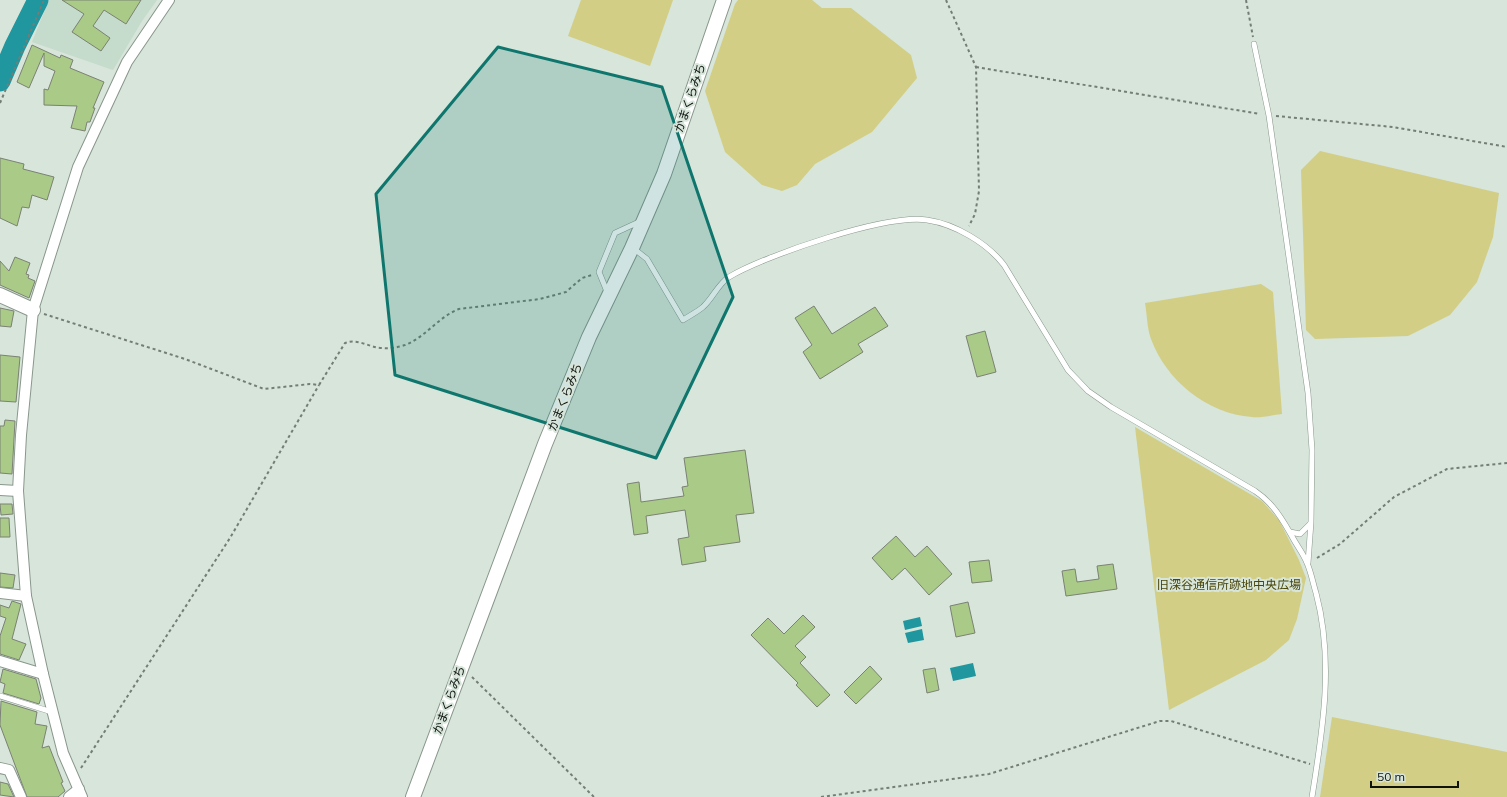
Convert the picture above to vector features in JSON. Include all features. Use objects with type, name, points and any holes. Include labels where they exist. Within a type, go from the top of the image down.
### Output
[{"type":"main road","name":"かまくらみち","points":[[413,797],[545,444],[589,337],[632,248],[664,174],[724,0]]},
{"type":"main road","points":[[0,295],[33,310]]},
{"type":"street","points":[[69,797],[80,793],[63,753],[43,674],[26,596],[18,491],[21,434],[33,310],[72,182],[78,167],[127,62],[169,0]]},
{"type":"street","points":[[0,490],[18,491]]},
{"type":"street","points":[[0,593],[26,596]]},
{"type":"street","points":[[0,661],[43,674]]},
{"type":"street","points":[[0,768],[9,770],[21,797]]},
{"type":"lane","points":[[1254,44],[1269,116],[1308,393],[1312,450],[1311,522],[1308,564]]},
{"type":"lane","points":[[609,296],[599,272],[615,233],[645,219]]},
{"type":"lane","points":[[632,248],[647,259],[683,320],[702,307],[721,284],[730,277],[770,259],[849,232],[910,219],[937,222],[964,234],[988,249],[1004,265],[1068,370],[1088,391],[1111,407],[1262,496],[1277,511],[1290,532],[1308,564],[1318,602],[1326,649],[1327,673],[1317,766],[1312,797]]},
{"type":"lane","points":[[1290,532],[1300,534],[1311,522]]},
{"type":"lane","points":[[0,696],[52,712]]},
{"type":"path","points":[[0,103],[44,0]]},
{"type":"path","points":[[946,0],[976,67],[979,192],[975,214],[964,234]]},
{"type":"path","points":[[1246,0],[1254,44]]},
{"type":"path","points":[[976,67],[1269,116],[1394,127],[1507,147]]},
{"type":"path","points":[[74,778],[230,538],[345,343],[356,340],[367,345],[384,348],[404,345],[420,337],[447,314],[459,309],[540,299],[566,292],[582,278],[599,272]]},
{"type":"path","points":[[33,310],[185,358],[264,389],[310,384],[319,385]]},
{"type":"path","points":[[1308,564],[1340,544],[1394,497],[1447,469],[1507,463]]},
{"type":"path","points":[[462,668],[594,797]]},
{"type":"path","points":[[821,797],[989,774],[1160,721],[1171,721],[1317,766]]},
{"type":"highlighted area","points":[[498,47],[662,87],[733,297],[656,458],[395,375],[376,194]]},
{"type":"shaded area","points":[[49,0],[157,0],[142,21],[113,70],[32,42]]},
{"type":"green space","points":[[581,0],[673,0],[650,66],[568,36]]},
{"type":"green space","points":[[738,0],[812,0],[822,8],[851,8],[911,55],[917,78],[872,132],[815,164],[797,185],[782,191],[762,185],[725,152],[705,91],[735,4]]},
{"type":"green space","points":[[1320,151],[1499,193],[1493,237],[1477,282],[1450,315],[1408,336],[1315,339],[1306,330],[1301,170]]},
{"type":"green space","points":[[1261,284],[1273,292],[1282,414],[1255,417],[1235,414],[1204,402],[1178,381],[1158,354],[1151,339],[1145,303]]},
{"type":"green space","name":"旧深谷通信所跡地中央広場","points":[[1135,427],[1262,501],[1279,520],[1299,560],[1306,578],[1297,619],[1289,640],[1266,660],[1169,710]]},
{"type":"green space","points":[[1332,717],[1507,752],[1507,797],[1320,797]]},
{"type":"water","points":[[920,617],[922,626],[905,630],[903,621]]},
{"type":"water","points":[[922,629],[924,640],[908,643],[905,633]]},
{"type":"water","points":[[973,663],[976,676],[953,681],[950,668]]},
{"type":"building","points":[[62,0],[141,0],[126,24],[104,10],[93,26],[110,38],[101,51],[72,32],[84,14]]},
{"type":"building","points":[[32,45],[60,58],[61,55],[73,60],[70,68],[104,82],[93,108],[95,108],[90,122],[87,122],[85,131],[71,128],[77,106],[44,105],[44,89],[48,90],[55,71],[44,66],[44,53],[29,88],[17,82]]},
{"type":"building","points":[[0,158],[24,164],[23,169],[54,177],[47,200],[32,195],[29,208],[22,207],[17,226],[0,218]]},
{"type":"building","points":[[15,257],[30,263],[26,274],[29,275],[28,278],[35,281],[29,298],[0,285],[0,261],[9,271]]},
{"type":"building","points":[[814,306],[832,334],[875,307],[888,326],[858,344],[863,352],[820,379],[803,352],[812,345],[795,318]]},
{"type":"building","points":[[0,308],[14,311],[11,327],[0,326]]},
{"type":"building","points":[[985,331],[996,372],[977,377],[966,336]]},
{"type":"building","points":[[0,355],[20,357],[16,402],[0,401]]},
{"type":"building","points":[[5,420],[15,421],[12,474],[0,473],[0,426],[4,426]]},
{"type":"building","points":[[745,450],[754,513],[736,515],[740,542],[704,547],[706,561],[682,565],[678,539],[689,537],[685,510],[646,516],[648,533],[634,535],[627,484],[639,482],[641,502],[684,496],[682,487],[688,486],[684,458]]},
{"type":"building","points":[[0,504],[12,504],[13,514],[1,515]]},
{"type":"building","points":[[0,518],[9,518],[10,537],[0,537]]},
{"type":"building","points":[[896,536],[915,557],[927,546],[952,574],[929,595],[905,568],[892,580],[872,558]]},
{"type":"building","points":[[989,560],[992,581],[972,583],[969,562]]},
{"type":"building","points":[[1113,564],[1117,589],[1066,596],[1062,571],[1075,569],[1077,582],[1099,579],[1097,566]]},
{"type":"building","points":[[0,573],[15,575],[13,588],[0,587]]},
{"type":"building","points":[[12,601],[21,604],[12,639],[26,644],[19,660],[0,654],[0,636],[6,618],[0,616],[0,605],[9,608]]},
{"type":"building","points":[[968,602],[975,633],[956,637],[950,606]]},
{"type":"building","points":[[803,615],[815,627],[795,646],[806,657],[800,663],[830,695],[817,707],[796,685],[798,683],[751,635],[768,618],[784,634]]},
{"type":"building","points":[[870,666],[882,679],[856,704],[844,692]]},
{"type":"building","points":[[935,668],[939,690],[927,693],[923,670]]},
{"type":"building","points":[[3,669],[36,679],[41,698],[39,704],[3,693],[5,684],[0,682]]},
{"type":"building","points":[[1,701],[37,712],[35,724],[47,726],[42,748],[49,746],[63,782],[61,783],[65,791],[58,797],[27,797],[0,725]]},
{"type":"building","points":[[0,782],[8,784],[14,797],[0,795]]},
{"type":"waterway","points":[[0,81],[15,46],[38,0]]}]
